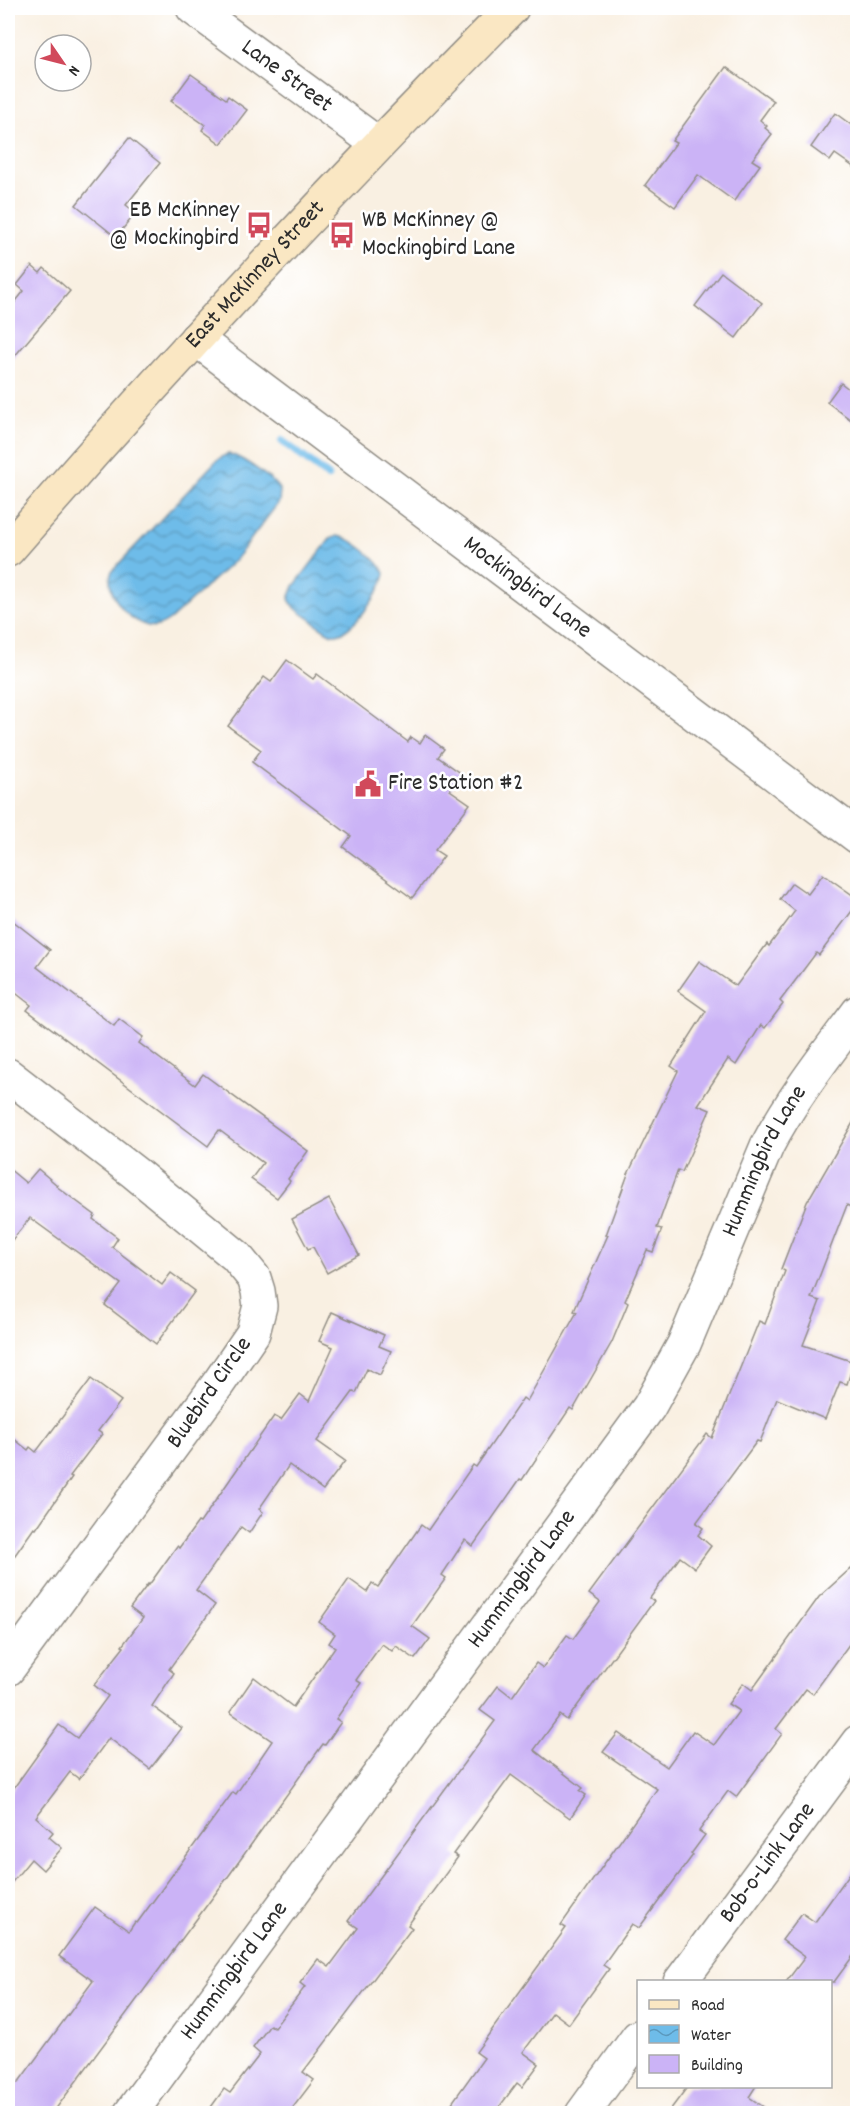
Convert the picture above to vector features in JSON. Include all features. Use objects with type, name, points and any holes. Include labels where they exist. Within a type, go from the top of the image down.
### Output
[{"type":"main road","name":"East McKinney Street","points":[[8,550],[110,432],[196,339],[378,144],[512,8]]},
{"type":"street","name":"Lane Street","points":[[193,8],[378,144]]},
{"type":"street","name":"Mockingbird Lane","points":[[196,339],[858,837]]},
{"type":"street","name":"Hummingbird Lane","points":[[129,2114],[650,1407],[684,1344],[772,1138],[796,1096],[858,1012]]},
{"type":"street","name":"Bluebird Circle","points":[[8,1075],[135,1173],[236,1256],[254,1278],[260,1306],[253,1333],[218,1384],[8,1669]]},
{"type":"street","name":"Bob-o-Link Lane","points":[[681,1980],[858,1742]]},
{"type":"street","points":[[582,2114],[637,2040]]},
{"type":"water","points":[[227,454],[248,463],[277,486],[280,491],[279,502],[235,560],[171,619],[158,626],[139,623],[122,609],[116,599],[110,580],[112,571],[217,460]]},
{"type":"water","points":[[337,536],[350,540],[364,550],[385,573],[373,600],[357,620],[349,628],[333,634],[300,612],[289,599],[294,586],[330,539]]},
{"type":"building","points":[[726,67],[774,101],[760,120],[772,134],[752,160],[760,165],[734,201],[698,175],[675,207],[645,185],[676,143],[672,141]]},
{"type":"building","points":[[191,74],[226,99],[228,96],[247,110],[221,144],[202,130],[205,125],[171,101]]},
{"type":"building","points":[[835,113],[858,130],[858,170],[835,154],[830,161],[811,147]]},
{"type":"building","points":[[129,138],[160,163],[126,205],[136,213],[116,237],[76,205]]},
{"type":"building","points":[[32,266],[40,273],[44,268],[70,291],[8,364],[8,311],[24,291],[17,285]]},
{"type":"building","points":[[721,272],[762,303],[736,338],[695,306]]},
{"type":"building","points":[[841,383],[858,396],[858,425],[827,402]]},
{"type":"building","name":"Fire Station #2","points":[[287,660],[313,679],[317,674],[408,742],[411,737],[420,743],[425,735],[444,749],[438,757],[462,774],[450,790],[470,804],[435,850],[444,856],[412,898],[343,847],[351,836],[252,762],[261,750],[228,726],[264,677],[271,682]]},
{"type":"building","points":[[823,874],[858,899],[858,903],[819,955],[816,953],[780,1001],[783,1004],[765,1028],[761,1025],[736,1065],[728,1059],[698,1105],[710,1110],[682,1172],[678,1170],[657,1228],[662,1229],[653,1252],[647,1250],[625,1301],[628,1303],[612,1342],[573,1410],[570,1408],[522,1480],[520,1479],[473,1546],[465,1540],[442,1575],[446,1578],[412,1626],[430,1639],[415,1659],[396,1646],[392,1651],[382,1644],[356,1680],[361,1683],[336,1719],[341,1722],[325,1745],[323,1744],[52,2114],[8,2114],[8,2076],[18,2083],[93,1981],[59,1956],[95,1907],[129,1931],[135,1922],[137,1923],[233,1792],[236,1794],[272,1741],[230,1712],[254,1677],[293,1707],[335,1647],[329,1643],[335,1634],[319,1622],[349,1579],[367,1592],[372,1583],[378,1587],[421,1525],[428,1530],[473,1465],[476,1467],[523,1398],[527,1401],[577,1312],[574,1311],[608,1235],[606,1235],[628,1174],[678,1071],[671,1066],[706,1011],[678,991],[699,961],[736,986],[795,911],[780,899],[792,883],[808,894]]},
{"type":"building","points":[[8,917],[50,950],[37,967],[114,1026],[119,1019],[143,1037],[139,1043],[195,1085],[203,1074],[308,1151],[277,1198],[251,1179],[263,1163],[219,1130],[208,1146],[27,1010],[31,1005],[8,987]]},
{"type":"building","points":[[858,1114],[858,1211],[847,1205],[811,1298],[820,1301],[803,1345],[854,1362],[847,1384],[840,1382],[825,1419],[777,1399],[760,1442],[757,1441],[696,1523],[703,1528],[698,1535],[711,1546],[695,1568],[680,1557],[650,1598],[654,1601],[567,1720],[560,1715],[534,1750],[583,1788],[580,1791],[586,1795],[570,1818],[511,1775],[453,1854],[458,1857],[408,1925],[412,1928],[303,2072],[314,2080],[288,2114],[206,2114],[224,2089],[230,2093],[260,2054],[253,2048],[270,2025],[274,2028],[305,1987],[300,1983],[318,1959],[329,1967],[358,1928],[348,1921],[495,1721],[480,1710],[498,1686],[512,1697],[536,1663],[543,1668],[567,1635],[573,1639],[600,1602],[589,1594],[707,1434],[712,1438],[759,1321],[765,1324],[785,1271],[781,1269],[807,1202]]},
{"type":"building","points":[[8,1168],[26,1183],[38,1169],[56,1186],[95,1215],[93,1219],[118,1238],[112,1247],[162,1285],[171,1273],[195,1291],[156,1344],[105,1305],[121,1284],[30,1218],[8,1245]]},
{"type":"building","points":[[329,1199],[359,1255],[327,1273],[313,1247],[308,1249],[292,1219]]},
{"type":"building","points":[[332,1312],[384,1335],[379,1346],[391,1351],[380,1375],[367,1369],[356,1393],[353,1392],[317,1441],[345,1461],[323,1490],[289,1465],[259,1509],[263,1512],[249,1533],[241,1527],[196,1590],[215,1605],[169,1669],[174,1673],[152,1706],[182,1728],[150,1769],[109,1738],[79,1779],[70,1772],[36,1817],[53,1832],[49,1837],[62,1848],[43,1870],[31,1859],[8,1887],[8,1796],[59,1725],[77,1738],[108,1696],[94,1685],[143,1618],[130,1608],[177,1546],[179,1548],[198,1522],[200,1523],[274,1416],[281,1420],[300,1394],[309,1401],[333,1347],[319,1341]]},
{"type":"building","points":[[91,1379],[121,1401],[98,1431],[102,1434],[8,1565],[8,1434],[28,1450],[30,1447],[36,1452]]},
{"type":"building","points":[[858,1562],[858,1632],[813,1694],[806,1689],[776,1729],[782,1734],[736,1797],[728,1791],[699,1831],[705,1835],[691,1854],[693,1855],[639,1928],[632,1924],[603,1965],[609,1969],[569,2024],[553,2012],[523,2052],[539,2064],[522,2087],[517,2083],[494,2114],[444,2114],[484,2058],[476,2052],[566,1928],[561,1925],[657,1789],[603,1752],[618,1733],[667,1767],[693,1731],[714,1745],[739,1711],[728,1704],[743,1683],[752,1690],[819,1597]]},
{"type":"building","points":[[858,1862],[858,1949],[834,1982],[832,1980],[788,1980],[805,1957],[782,1940],[802,1913],[815,1922]]},
{"type":"building","points":[[686,2088],[755,2088],[749,2097],[774,2114],[667,2114]]},
{"type":"waterway","points":[[282,441],[328,476]]},
{"type":"place","name":"EB McKinney @ Mockingbird","points":[[259,225]]},
{"type":"place","name":"WB McKinney @ Mockingbird Lane","points":[[342,235]]},
{"type":"place","name":"Fire Station #2","points":[[368,784]]}]
